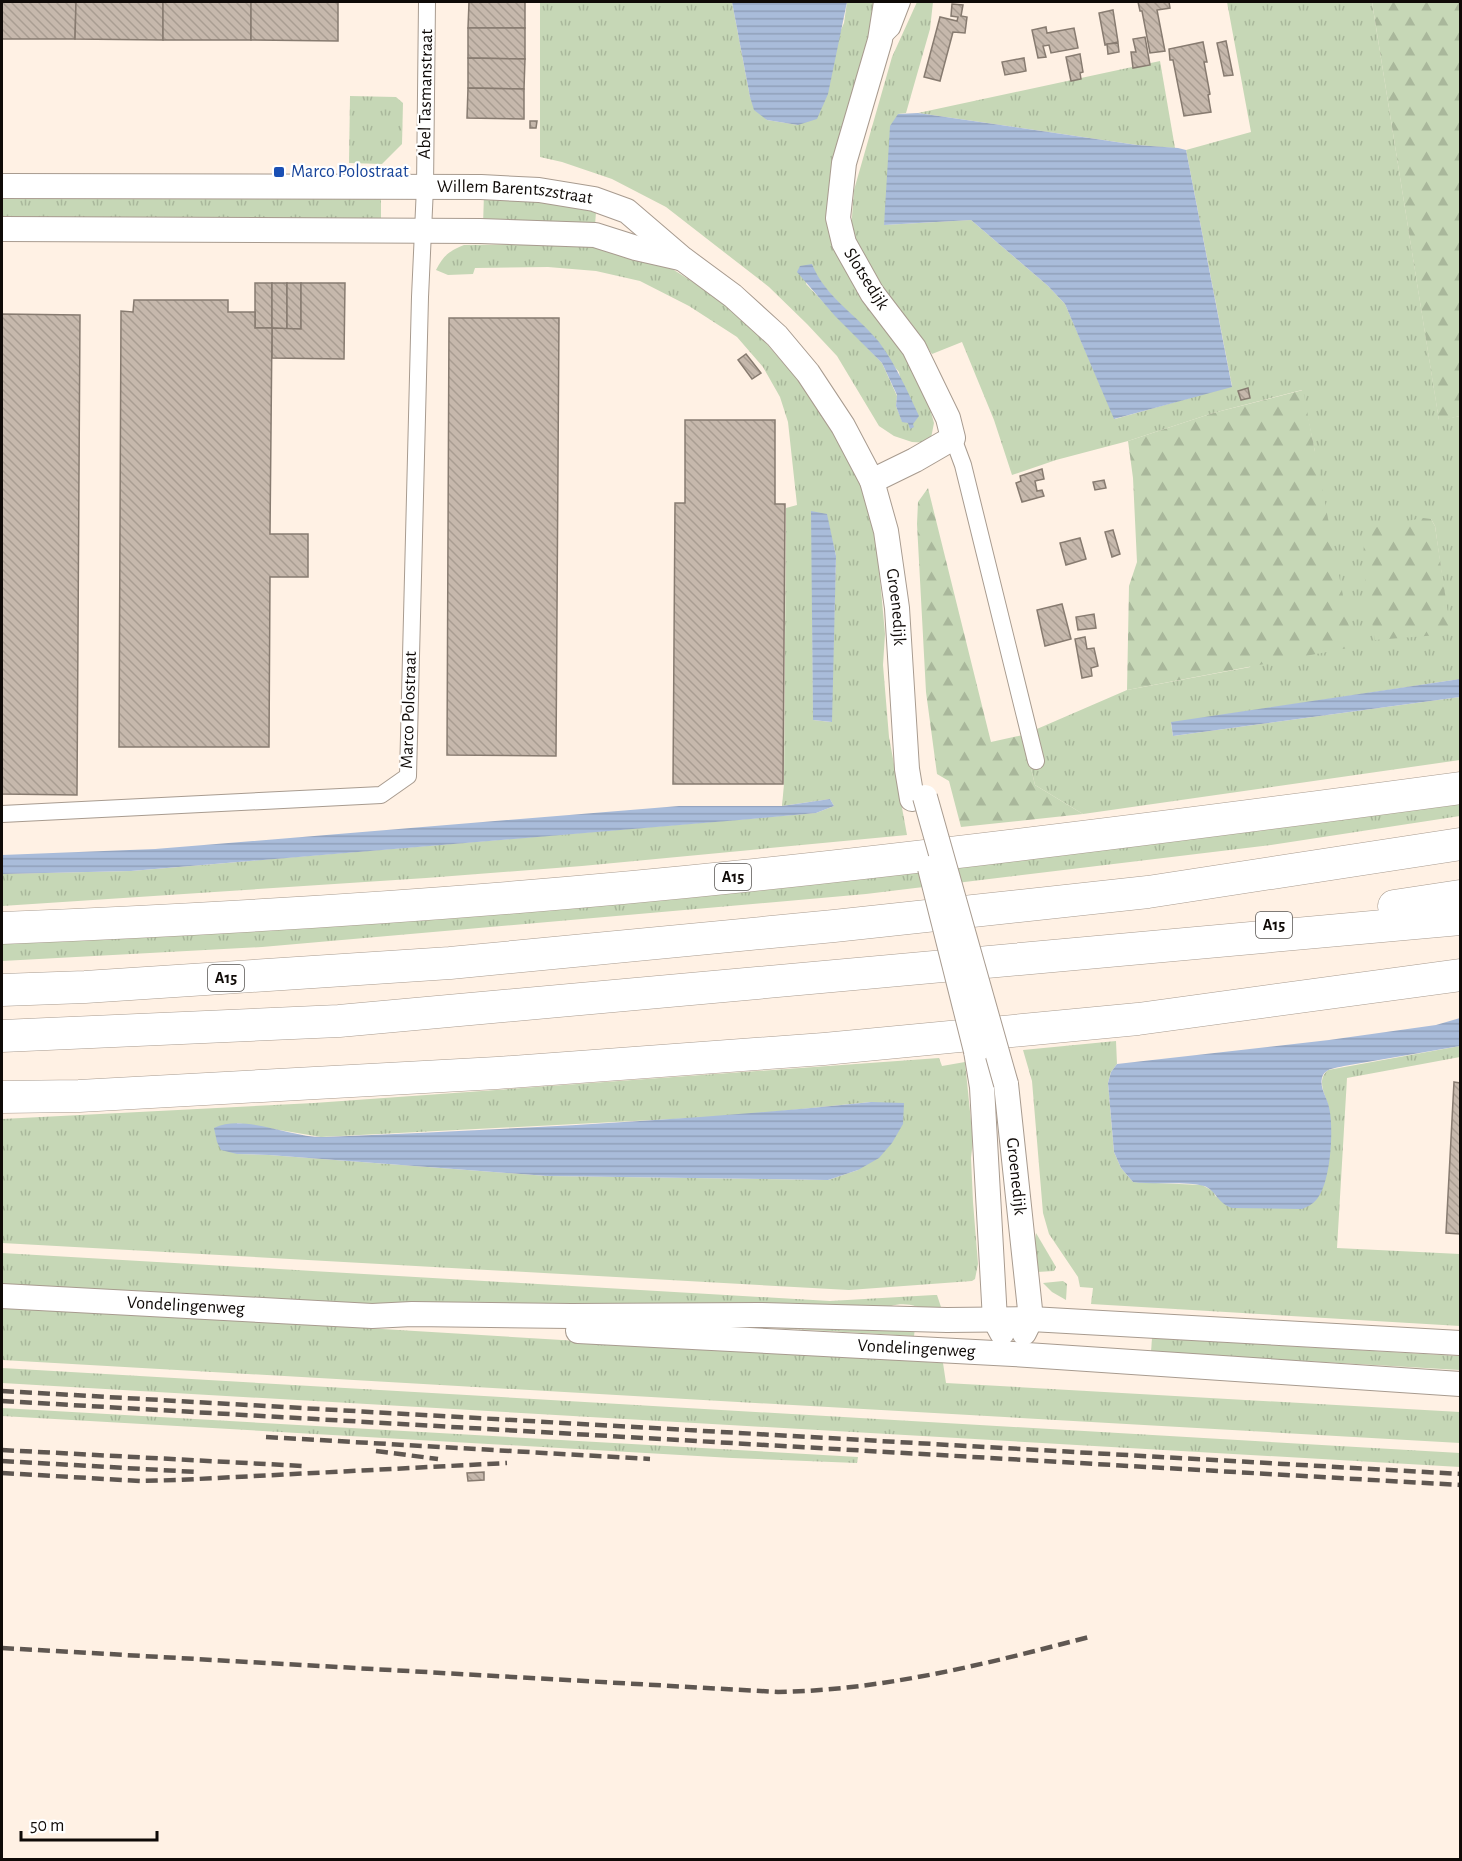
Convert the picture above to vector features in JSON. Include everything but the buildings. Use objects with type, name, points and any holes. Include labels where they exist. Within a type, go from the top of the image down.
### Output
[{"type":"highway","name":"A15","points":[[2,928],[172,921],[410,905],[740,876],[1026,844],[1461,788]]},
{"type":"highway","name":"A15","points":[[2,990],[85,987],[450,963],[822,927],[1148,892],[1461,844]]},
{"type":"highway","name":"A15","points":[[1087,953],[1461,896]]},
{"type":"highway","name":"A15","points":[[2,1036],[339,1021],[1461,919]]},
{"type":"highway","points":[[2,1096],[79,1095],[497,1073],[824,1049],[1137,1019],[1461,975]]},
{"type":"main road","name":"Slotsedijk","points":[[886,2],[880,40],[844,163],[838,218],[843,243],[872,293],[914,348],[948,418],[952,438]]},
{"type":"main road","name":"Willem Barentszstraat","points":[[2,186],[482,187],[539,190],[594,199],[627,211],[683,259],[733,296],[777,336],[808,373],[843,426],[872,482]]},
{"type":"main road","name":"Willem Barentszstraat","points":[[2,229],[596,235],[636,248],[683,259]]},
{"type":"main road","points":[[872,482],[952,438]]},
{"type":"main road","name":"Groenedijk","points":[[872,482],[886,531],[897,608],[906,735],[917,764],[919,798],[976,1051],[982,1087],[995,1320],[1013,1354]]},
{"type":"main road","name":"Groenedijk","points":[[919,798],[1006,1083],[1031,1319]]},
{"type":"main road","points":[[951,1320],[977,1298],[992,1271]]},
{"type":"main road","name":"Vondelingenweg","points":[[2,1296],[372,1317],[412,1314],[760,1315],[951,1320],[1031,1319],[1461,1343]]},
{"type":"main road","name":"Vondelingenweg","points":[[372,1317],[411,1325],[663,1335],[1013,1354],[1461,1384]]},
{"type":"main road","points":[[1013,1354],[1031,1319]]},
{"type":"street","name":"Abel Tasmanstraat","points":[[423,232],[427,2]]},
{"type":"street","points":[[880,40],[892,28],[902,2]]},
{"type":"street","name":"Marco Polostraat","points":[[2,814],[381,795],[408,776],[423,232]]},
{"type":"street","name":"Slotsedijk","points":[[952,438],[963,465],[1036,761]]},
{"type":"green space","points":[[540,2],[732,2],[750,97],[767,120],[798,125],[844,23],[847,2],[882,2],[832,202],[929,405],[934,423],[930,443],[912,442],[894,436],[879,426],[837,356],[807,324],[769,287],[666,207],[612,179],[540,157]],"holes":[[[812,264],[817,278],[899,372],[908,423],[902,421],[896,406],[897,396],[882,363],[806,284]]]},
{"type":"green space","points":[[917,2],[933,2],[930,29],[906,113],[898,114],[884,225],[971,220],[1048,286],[1065,304],[1115,419],[1232,386],[1186,150],[1251,132],[1227,2],[1372,2],[1439,420],[1460,416],[1460,679],[1171,723],[1173,736],[1460,697],[1460,760],[1083,814],[1035,785],[1023,735],[1127,690],[1250,667],[1315,452],[1302,390],[1213,413],[1012,475],[994,420],[962,342],[932,354],[911,323],[874,280],[851,230],[854,190],[892,57]],"holes":[[[1431,519],[1435,526],[1450,634]]]},
{"type":"green space","points":[[1372,2],[1460,2],[1460,416],[1439,421]]},
{"type":"green space","points":[[1160,61],[1175,148],[1137,145],[918,113]]},
{"type":"green space","points":[[350,96],[396,97],[403,103],[402,144],[382,164],[349,163]]},
{"type":"green space","points":[[2,192],[381,194],[381,225],[2,222]]},
{"type":"green space","points":[[484,194],[553,201],[596,212],[595,225],[483,225]]},
{"type":"green space","points":[[560,244],[602,247],[666,265],[712,294],[759,335],[806,389],[860,476],[875,524],[885,634],[883,665],[889,737],[907,835],[582,866],[2,906],[2,874],[131,871],[816,813],[834,806],[830,799],[782,806],[786,508],[797,505],[788,422],[780,397],[763,367],[737,337],[689,306],[640,281],[596,271],[548,267],[475,268],[473,274],[448,275],[436,270],[447,254],[464,245]],"holes":[[[826,514],[836,556],[831,722],[813,720],[812,528]]]},
{"type":"green space","points":[[1303,390],[1353,647],[1127,690],[1129,586],[1137,562],[1133,478],[1128,441],[1213,413]]},
{"type":"green space","points":[[928,488],[991,742],[1023,735],[1035,785],[1083,814],[961,827],[949,781],[937,774],[926,692],[917,524],[918,502]]},
{"type":"green space","points":[[1423,518],[1431,519],[1435,526],[1451,634],[1375,640],[1364,569],[1364,542],[1367,532],[1377,527]]},
{"type":"green space","points":[[1460,804],[1460,816],[1271,845],[866,894],[262,947],[2,961],[2,944],[425,918],[678,898],[972,866]]},
{"type":"green space","points":[[1116,1041],[1117,1064],[1111,1072],[1108,1083],[1114,1152],[1121,1168],[1133,1182],[1202,1185],[1213,1191],[1216,1197],[1329,1108],[1322,1083],[1324,1074],[1328,1070],[1460,1046],[1460,1057],[1347,1078],[1337,1248],[1460,1254],[1460,1326],[1091,1304],[1093,1288],[1080,1287],[1078,1277],[1049,1234],[1043,1213],[1032,1081],[1023,1050]]},
{"type":"green space","points":[[939,1058],[942,1066],[965,1062],[973,1141],[971,1158],[978,1264],[975,1279],[849,1290],[2,1243],[2,1119],[314,1103]],"holes":[[[871,1102],[858,1170],[828,1180],[547,1176],[237,1154],[237,1123],[321,1137],[732,1116]]]},
{"type":"green space","points":[[1036,1233],[1056,1267],[1054,1271],[1037,1272],[1033,1252]]},
{"type":"green space","points":[[2,1253],[830,1301],[937,1295],[942,1310],[928,1313],[923,1309],[904,1304],[891,1306],[879,1312],[389,1307],[2,1286]]},
{"type":"green space","points":[[1063,1281],[1067,1284],[1066,1300],[1052,1292],[1043,1283]]},
{"type":"green space","points":[[2,1306],[943,1363],[946,1383],[1460,1412],[1460,1443],[2,1360]]},
{"type":"green space","points":[[668,1322],[915,1328],[914,1336]]},
{"type":"green space","points":[[1152,1338],[1460,1356],[1460,1370],[1151,1352]]},
{"type":"green space","points":[[2,1368],[1460,1453],[1460,1467],[2,1383]]},
{"type":"green space","points":[[2,1408],[858,1457],[857,1463],[732,1458],[2,1416]]},
{"type":"water","points":[[732,2],[847,2],[828,94],[817,119],[798,125],[767,120],[754,110]]},
{"type":"water","points":[[918,113],[1186,150],[1232,387],[1114,419],[1065,304],[1048,286],[971,220],[884,225],[890,126],[898,114]]},
{"type":"water","points":[[812,264],[833,296],[870,332],[891,360],[919,416],[913,424],[914,427],[910,429],[908,423],[902,422],[896,406],[897,395],[882,363],[835,316],[797,272],[800,266]]},
{"type":"water","points":[[811,511],[827,514],[836,556],[832,722],[813,720]]},
{"type":"water","points":[[1460,679],[1460,697],[1173,736],[1171,722]]},
{"type":"water","points":[[830,799],[834,806],[816,813],[751,819],[131,871],[2,874],[2,855],[155,849],[679,806],[782,806]]},
{"type":"water","points":[[1460,1018],[1460,1046],[1344,1066],[1327,1071],[1323,1075],[1323,1091],[1329,1107],[1331,1128],[1328,1168],[1322,1191],[1317,1199],[1302,1209],[1232,1208],[1204,1186],[1133,1182],[1121,1168],[1114,1152],[1108,1083],[1111,1072],[1117,1064],[1329,1040],[1436,1025]]},
{"type":"water","points":[[871,1102],[904,1103],[903,1124],[892,1143],[879,1158],[858,1170],[828,1180],[547,1176],[237,1154],[221,1150],[214,1128],[240,1123],[313,1137],[326,1137],[667,1119]]},
{"type":"railway","points":[[2,1391],[1460,1474]]},
{"type":"railway","points":[[2,1401],[1460,1485]]},
{"type":"railway","points":[[266,1437],[650,1459]]},
{"type":"railway","points":[[2,1450],[303,1466]]},
{"type":"railway","points":[[376,1451],[438,1459]]},
{"type":"railway","points":[[2,1461],[196,1472]]},
{"type":"railway","points":[[2,1473],[140,1481],[507,1463]]},
{"type":"railway","points":[[2,1648],[778,1692],[896,1681],[973,1666],[1089,1637]]},
{"type":"place","name":"Marco Polostraat","points":[[279,172]]}]
